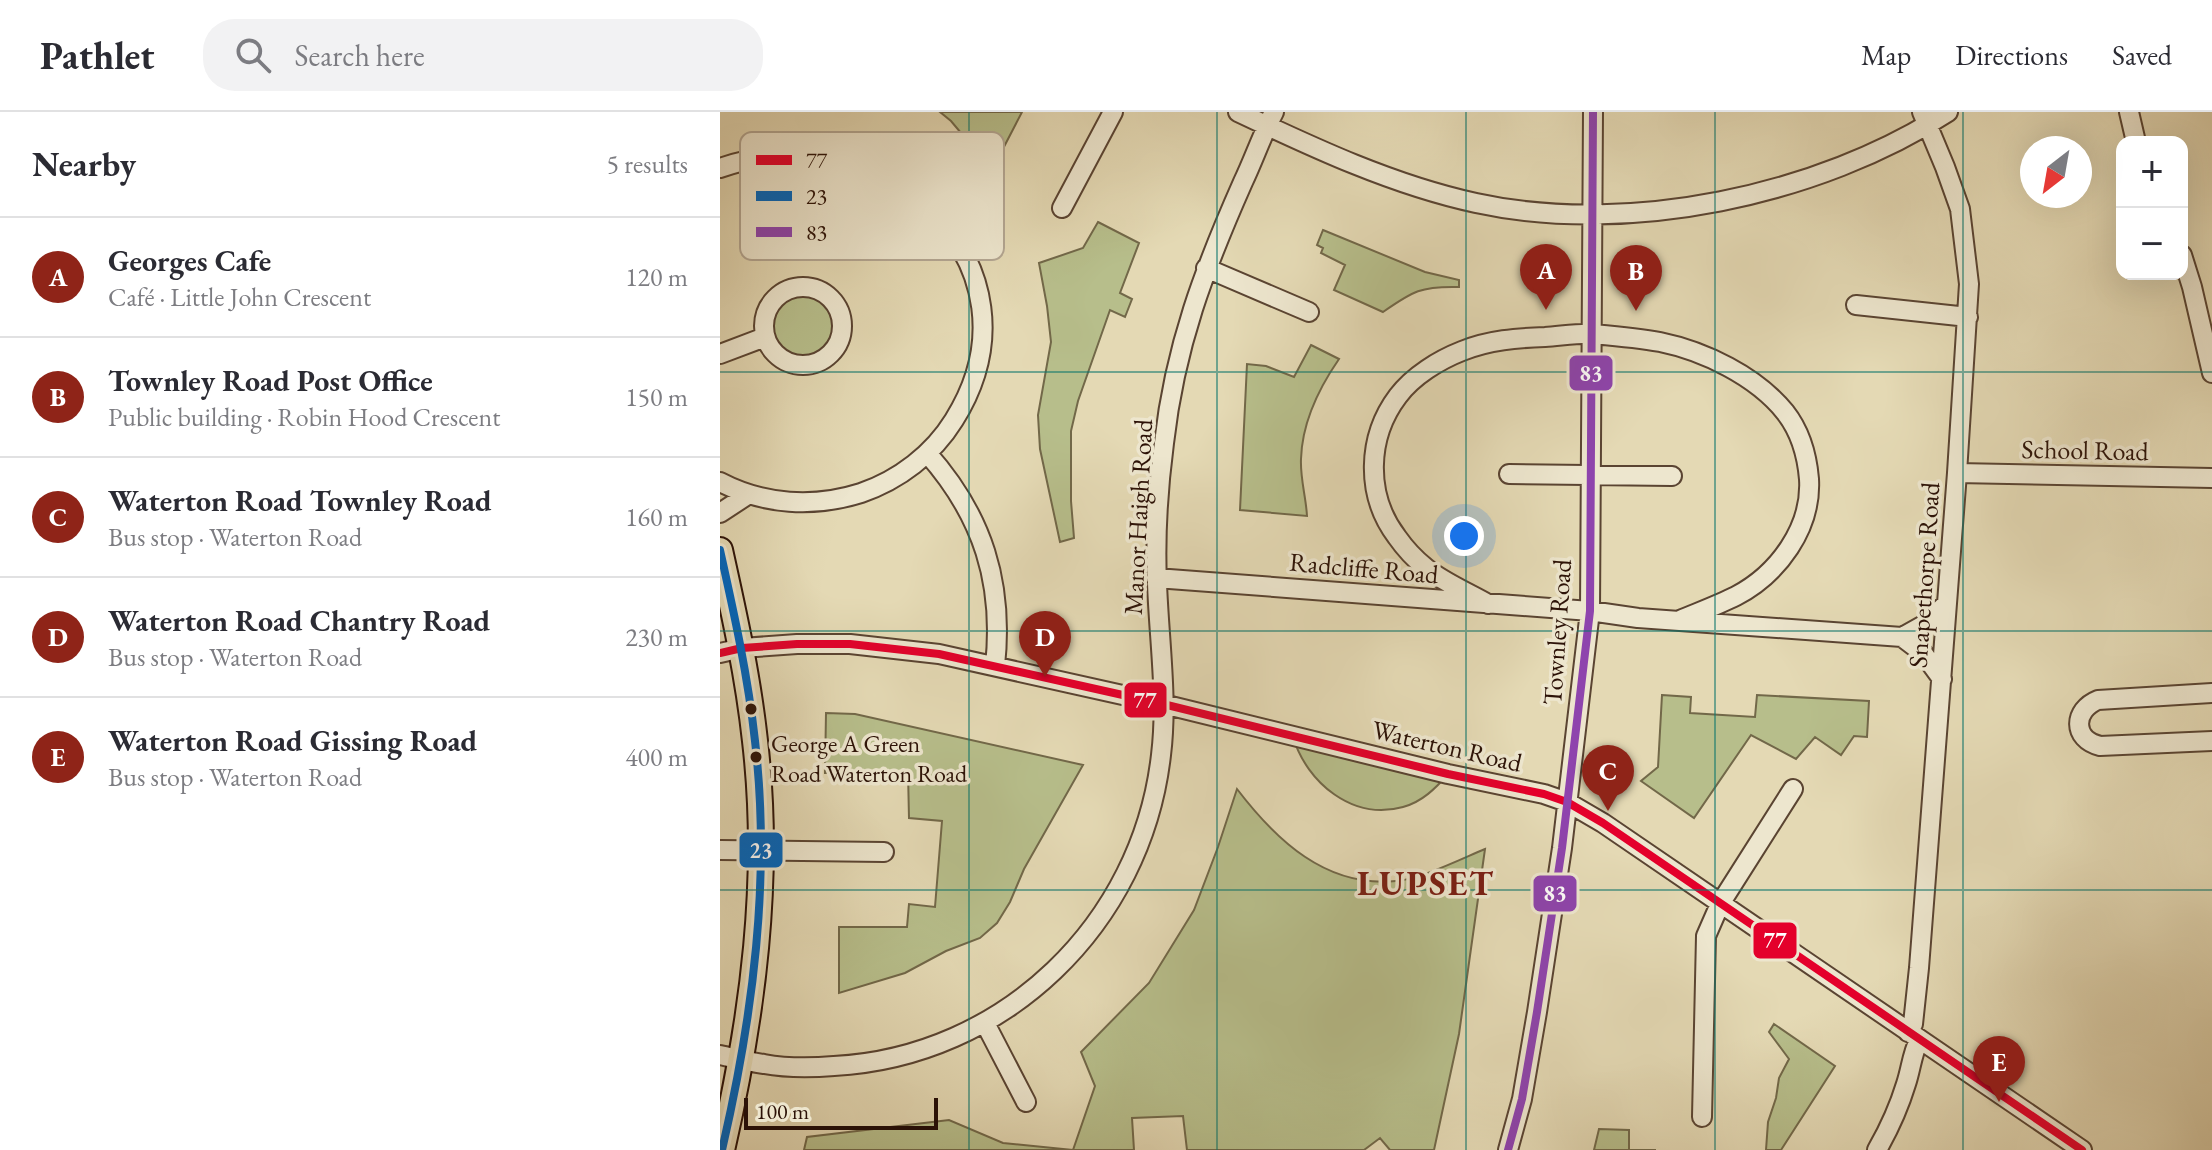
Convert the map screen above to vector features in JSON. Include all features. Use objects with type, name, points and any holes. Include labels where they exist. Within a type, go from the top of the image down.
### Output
[{"type":"main road","points":[[720,550],[731,651],[755,741],[761,850],[751,1002],[731,1057],[722,1150]]},
{"type":"street","points":[[1062,208],[1113,112]]},
{"type":"street","points":[[1238,112],[1270,119],[1385,176],[1427,191],[1517,211],[1591,214],[1686,207],[1769,190],[1839,168],[1925,118],[1948,112]]},
{"type":"street","name":"Townley Road","points":[[1508,1150],[1522,1099],[1537,1012],[1590,611],[1593,112]]},
{"type":"street","points":[[2131,112],[2135,136]]},
{"type":"street","name":"Snapethorpe Road","points":[[1877,1150],[1898,1107],[1914,1050],[1913,1024],[1968,317],[1968,272],[1960,209],[1925,118]]},
{"type":"street","name":"Manor Haigh Road","points":[[731,1057],[764,1064],[834,1066],[881,1060],[945,1042],[985,1023],[1044,981],[1063,963],[1115,893],[1140,845],[1150,816],[1161,753],[1163,704],[1156,578],[1160,481],[1177,361],[1206,268],[1270,119]]},
{"type":"street","points":[[720,168],[740,159]]},
{"type":"street","points":[[720,482],[780,502],[812,503],[844,499],[874,489],[902,473],[927,453],[946,432],[962,407],[973,381],[981,338],[979,295],[969,260]]},
{"type":"street","points":[[1206,268],[1309,312]]},
{"type":"street","points":[[2188,274],[2212,373]]},
{"type":"street","points":[[796,287],[813,287],[827,294],[838,307],[843,322],[837,346],[819,363],[802,366],[786,362],[773,352],[765,337],[764,321],[769,305],[781,293],[796,287]]},
{"type":"street","points":[[1856,305],[1968,317]]},
{"type":"street","points":[[1488,604],[1426,568],[1396,536],[1385,516],[1374,479],[1373,461],[1378,437],[1398,395],[1436,363],[1462,351],[1511,339],[1590,334],[1661,342],[1728,367],[1758,387],[1784,411],[1799,434],[1807,463],[1809,493],[1805,518],[1793,544],[1769,571],[1738,595],[1680,620]]},
{"type":"street","points":[[720,354],[765,337]]},
{"type":"street","points":[[927,453],[968,509],[986,552],[996,597],[995,666]]},
{"type":"street","name":"School Road","points":[[1957,473],[2212,478]]},
{"type":"street","points":[[1509,474],[1672,476]]},
{"type":"street","points":[[720,513],[749,494]]},
{"type":"street","points":[[1410,598],[1426,568]]},
{"type":"street","name":"Radcliffe Road","points":[[1156,578],[1902,637]]},
{"type":"street","points":[[1738,595],[1750,626]]},
{"type":"street","points":[[1942,679],[1923,653],[1902,637],[1927,623],[1946,604]]},
{"type":"street","name":"Waterton Road","points":[[731,651],[797,644],[850,644],[939,654],[1163,704],[1567,802],[1603,823],[2072,1147]]},
{"type":"street","points":[[2212,693],[2098,700],[2084,709],[2079,723],[2080,732],[2086,739],[2100,746],[2212,741]]},
{"type":"street","points":[[1702,1117],[1706,936],[1720,904],[1793,789]]},
{"type":"street","points":[[720,850],[884,852]]},
{"type":"street","points":[[985,1023],[1026,1102]]},
{"type":"green space","points":[[940,112],[1022,112],[1004,147],[1004,132],[960,132]]},
{"type":"green space","points":[[1098,222],[1139,243],[1120,293],[1132,299],[1125,317],[1110,310],[1078,401],[1071,431],[1074,538],[1060,542],[1040,449],[1038,415],[1051,342],[1039,263],[1083,248]]},
{"type":"green space","points":[[1323,230],[1425,272],[1459,280],[1459,287],[1418,291],[1383,312],[1334,290],[1345,265],[1321,253],[1323,248],[1317,245]]},
{"type":"green space","points":[[809,292],[827,301],[834,312],[834,338],[827,349],[816,356],[797,358],[779,349],[772,338],[770,319],[779,301],[790,294]]},
{"type":"green space","points":[[1311,345],[1339,359],[1318,394],[1302,446],[1301,466],[1307,516],[1240,510],[1247,364],[1266,366],[1294,377]]},
{"type":"green space","points":[[1662,695],[1691,697],[1690,713],[1755,717],[1757,695],[1869,701],[1867,737],[1854,736],[1841,755],[1815,737],[1796,759],[1751,735],[1694,818],[1641,781],[1658,767]]},
{"type":"green space","points":[[826,713],[855,714],[1083,765],[997,923],[980,938],[946,951],[905,973],[839,993],[839,927],[907,927],[909,904],[935,907],[942,821],[909,818],[908,772],[825,773]]},
{"type":"green space","points":[[1293,737],[1448,774],[1428,794],[1410,805],[1384,810],[1367,808],[1350,803],[1321,783],[1309,769]]},
{"type":"green space","points":[[1237,789],[1286,842],[1305,857],[1347,877],[1396,881],[1417,877],[1485,849],[1459,1034],[1434,1150],[1390,1150],[1380,1138],[1364,1150],[1187,1150],[1183,1116],[1132,1118],[1134,1150],[1073,1150],[1095,1086],[1081,1052],[1149,983],[1194,910]]},
{"type":"green space","points":[[1774,1024],[1835,1066],[1781,1150],[1766,1150],[1768,1122],[1779,1078],[1789,1059],[1769,1032]]},
{"type":"green space","points":[[949,1120],[1003,1143],[1073,1150],[804,1150],[807,1137]]},
{"type":"green space","points":[[1599,1129],[1629,1130],[1629,1150],[1594,1150]]},
{"type":"transit line","name":"83","points":[[1508,1150],[1522,1099],[1562,848],[1590,611],[1593,112]]},
{"type":"transit line","name":"23","points":[[720,550],[752,717],[761,844],[760,895],[750,998],[722,1150]]},
{"type":"transit line","name":"77","points":[[720,653],[742,648],[797,644],[850,644],[939,654],[1163,704],[1567,802],[1603,823],[2082,1150]]},
{"type":"place","name":"Georges Cafe","points":[[1546,310]]},
{"type":"place","name":"Townley Road Post Office","points":[[1636,311]]},
{"type":"place","name":"Waterton Road Chantry Road","points":[[1045,677]]},
{"type":"place","name":"George A Green Road Waterton Road","points":[[756,757]]},
{"type":"place","name":"Waterton Road Townley Road","points":[[1608,811]]},
{"type":"place","name":"Waterton Road Gissing Road","points":[[1999,1102]]},
{"type":"district","name":"LUPSET","points":[[1426,883]]}]
